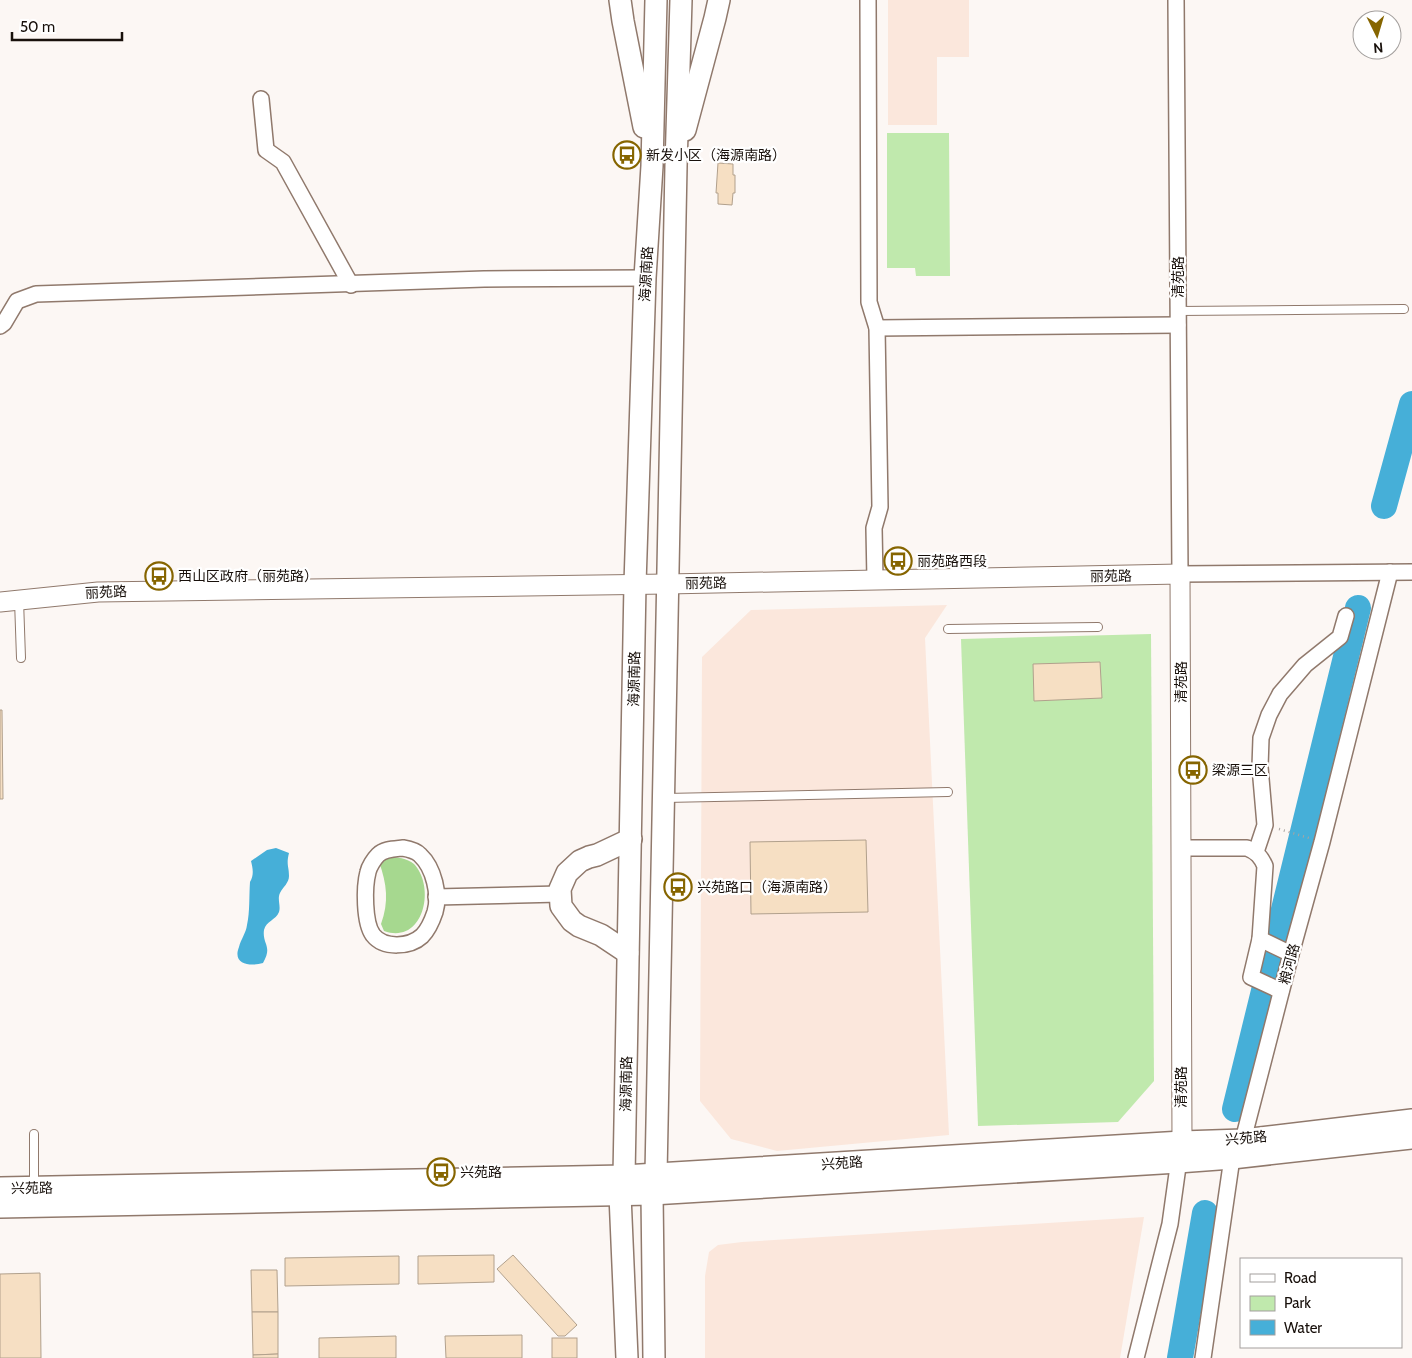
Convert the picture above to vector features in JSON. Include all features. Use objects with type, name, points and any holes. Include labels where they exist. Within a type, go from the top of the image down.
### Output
[{"type":"main road","points":[[620,0],[652,166]]},
{"type":"main road","name":"海源南路","points":[[628,1358],[622,1185],[635,584],[645,278],[652,166],[656,0]]},
{"type":"main road","name":"海源南路","points":[[654,1358],[654,1184],[681,0]]},
{"type":"main road","points":[[676,166],[719,0]]},
{"type":"main road","points":[[628,953],[601,935],[572,921],[561,906],[560,889],[563,880],[573,866],[580,861],[597,856],[630,839]]},
{"type":"main road","name":"兴苑路","points":[[0,1207],[654,1184],[1180,1152],[1243,1140],[1412,1120]]},
{"type":"main road","name":"兴苑路","points":[[1180,1152],[1232,1158],[1412,1138]]},
{"type":"main road","name":"兴苑路","points":[[0,1188],[622,1185]]},
{"type":"street","points":[[868,0],[869,302],[877,328],[880,507],[874,528],[875,580]]},
{"type":"street","name":"清苑路","points":[[1136,1358],[1170,1224],[1180,1152],[1181,848],[1176,0]]},
{"type":"street","points":[[261,99],[266,150],[283,162],[352,284]]},
{"type":"street","points":[[0,326],[4,323],[17,301],[36,294],[484,280],[645,278]]},
{"type":"street","points":[[877,328],[1178,318]]},
{"type":"street","name":"粮河路","points":[[1203,1358],[1232,1158],[1243,1140],[1322,842],[1390,572]]},
{"type":"street","name":"丽苑路","points":[[0,602],[98,592],[1180,574],[1412,572]]},
{"type":"street","points":[[1256,852],[1265,824],[1260,767],[1261,738],[1269,715],[1280,694],[1304,665],[1340,637],[1346,616]]},
{"type":"street","points":[[403,848],[420,855],[428,865],[434,882],[436,897],[435,910],[430,925],[421,936],[411,942],[394,945],[386,944],[372,934],[366,917],[368,871],[377,855],[385,850],[403,848]]},
{"type":"street","points":[[1181,848],[1248,848],[1256,852],[1261,858],[1266,866],[1260,939],[1251,977],[1282,991]]},
{"type":"street","points":[[436,897],[560,894]]},
{"type":"street","points":[[1260,939],[1291,954]]},
{"type":"lane","points":[[1178,318],[1404,309]]},
{"type":"lane","points":[[20,600],[20,658]]},
{"type":"lane","points":[[948,629],[1098,627]]},
{"type":"lane","points":[[663,798],[948,792]]},
{"type":"lane","points":[[34,1134],[34,1188]]},
{"type":"path","points":[[1289,833],[1322,842]]},
{"type":"shaded area","points":[[888,0],[969,0],[969,57],[937,57],[937,125],[888,125]]},
{"type":"shaded area","points":[[947,605],[925,638],[949,1135],[777,1151],[731,1139],[700,1101],[702,657],[751,610]]},
{"type":"shaded area","points":[[1144,1217],[1120,1358],[705,1358],[705,1276],[709,1252],[718,1245]]},
{"type":"green space","points":[[887,133],[949,133],[950,276],[916,276],[915,268],[887,268]]},
{"type":"green space","points":[[1151,634],[1154,1081],[1118,1122],[978,1126],[961,639]]},
{"type":"green space","points":[[388,857],[402,858],[414,864],[421,874],[424,886],[425,899],[417,922],[409,930],[398,933],[384,931],[381,924],[384,916],[386,893],[379,862]]},
{"type":"water","points":[[276,848],[289,853],[289,878],[279,895],[279,912],[264,930],[267,953],[263,963],[253,965],[243,963],[240,961],[237,953],[246,931],[248,920],[250,882],[253,872],[251,861],[267,850]]},
{"type":"building","points":[[718,163],[733,164],[735,193],[733,193],[732,205],[718,204],[718,193],[716,193]]},
{"type":"building","points":[[1100,662],[1102,698],[1034,701],[1033,664]]},
{"type":"building","points":[[0,710],[2,710],[3,799],[0,799]]},
{"type":"building","points":[[866,840],[868,912],[751,914],[750,842]]},
{"type":"building","points":[[494,1255],[494,1282],[418,1284],[418,1256]]},
{"type":"building","points":[[513,1255],[577,1325],[565,1336],[558,1336],[497,1269]]},
{"type":"building","points":[[399,1256],[399,1284],[285,1286],[285,1258]]},
{"type":"building","points":[[251,1270],[277,1270],[278,1312],[252,1312]]},
{"type":"building","points":[[40,1273],[41,1358],[0,1358],[0,1274]]},
{"type":"building","points":[[252,1312],[278,1312],[278,1354],[253,1355]]},
{"type":"building","points":[[522,1335],[522,1358],[446,1358],[445,1336]]},
{"type":"building","points":[[396,1336],[396,1358],[319,1358],[319,1338]]},
{"type":"building","points":[[552,1338],[577,1338],[577,1358],[552,1358]]},
{"type":"building","points":[[278,1354],[278,1358],[253,1358],[253,1355]]},
{"type":"waterway","points":[[1384,506],[1412,404]]},
{"type":"waterway","points":[[1235,1109],[1358,608]]},
{"type":"waterway","points":[[1180,1358],[1205,1213]]},
{"type":"place","name":"新发小区（海源南路）","points":[[627,155]]},
{"type":"place","name":"丽苑路西段","points":[[898,561]]},
{"type":"place","name":"西山区政府（丽苑路）","points":[[159,576]]},
{"type":"place","name":"梁源三区","points":[[1193,770]]},
{"type":"place","name":"兴苑路口（海源南路）","points":[[678,887]]},
{"type":"place","name":"兴苑路","points":[[441,1172]]}]
